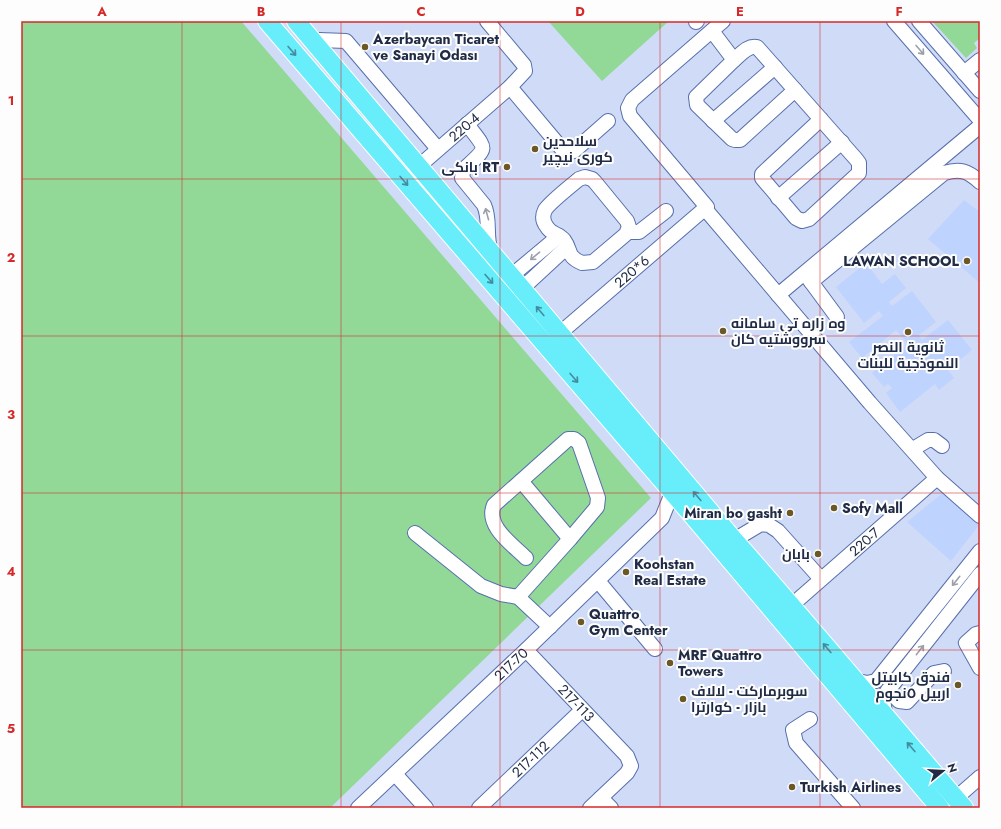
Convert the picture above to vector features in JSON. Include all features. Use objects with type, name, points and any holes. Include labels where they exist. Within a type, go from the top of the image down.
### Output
[{"type":"main road","points":[[267,21],[692,515],[940,808]]},
{"type":"main road","points":[[296,21],[559,334],[960,803]]},
{"type":"main road","points":[[384,156],[380,150],[385,141],[391,140],[398,143]]},
{"type":"street","name":"220-4","points":[[418,167],[524,73],[526,67],[487,21]]},
{"type":"street","points":[[723,21],[711,26],[625,98],[622,116],[705,209],[937,478],[980,516]]},
{"type":"street","points":[[894,21],[980,120]]},
{"type":"street","points":[[919,21],[980,91]]},
{"type":"street","points":[[711,26],[734,60]]},
{"type":"street","points":[[319,40],[346,41],[438,149]]},
{"type":"street","points":[[795,90],[740,140],[732,139],[713,121],[697,105],[696,97],[746,50],[753,46],[757,47],[842,142],[858,163],[859,173],[809,219],[802,221],[796,218],[778,198],[762,178],[762,174],[821,119]]},
{"type":"street","points":[[964,73],[980,60]]},
{"type":"street","points":[[713,121],[775,67]]},
{"type":"street","points":[[510,87],[562,149],[568,152],[574,150],[608,121]]},
{"type":"street","points":[[467,124],[482,144],[483,149],[482,153],[464,169],[462,172],[462,178],[484,205],[486,210],[488,221],[488,241],[491,252]]},
{"type":"street","points":[[808,277],[980,126]]},
{"type":"street","points":[[778,198],[842,142]]},
{"type":"street","points":[[778,295],[808,277],[944,173],[959,170],[972,175],[980,182]]},
{"type":"street","points":[[628,232],[629,227],[627,221],[595,182],[592,179],[585,177],[579,179],[544,211],[543,219],[546,226],[551,232],[564,240],[570,255],[582,263],[593,262],[628,232],[639,232],[666,211]]},
{"type":"street","name":"220*6","points":[[559,334],[705,209]]},
{"type":"street","points":[[511,276],[559,236]]},
{"type":"street","points":[[524,292],[528,283],[567,247]]},
{"type":"street","points":[[808,277],[837,317]]},
{"type":"street","points":[[518,597],[597,507],[598,498],[596,492],[579,443],[574,439],[568,439],[494,505],[492,510],[492,518],[495,527],[526,558]]},
{"type":"street","points":[[913,449],[928,440],[934,440],[942,446]]},
{"type":"street","name":"220-7","points":[[792,605],[937,478]]},
{"type":"street","points":[[521,481],[570,539]]},
{"type":"street","name":"217-70","points":[[358,808],[526,650],[662,518],[670,498],[670,490]]},
{"type":"street","points":[[662,518],[684,513],[692,515]]},
{"type":"street","points":[[734,540],[761,524],[769,525],[778,531],[821,579]]},
{"type":"street","points":[[415,534],[482,586],[501,594],[518,597],[550,627]]},
{"type":"street","points":[[854,680],[867,683],[875,682],[980,550]]},
{"type":"street","points":[[886,718],[883,700],[888,690],[979,577]]},
{"type":"street","points":[[598,581],[655,649]]},
{"type":"street","points":[[980,633],[976,634],[966,643],[980,668]]},
{"type":"street","name":"217-113","points":[[526,650],[627,756],[631,766],[606,803]]},
{"type":"street","points":[[888,666],[887,673],[889,679],[895,679],[900,676]]},
{"type":"street","points":[[888,690],[899,701],[907,702],[934,673],[944,671]]},
{"type":"street","name":"217-112","points":[[479,808],[582,710]]},
{"type":"street","points":[[810,718],[793,730],[796,742],[853,808]]},
{"type":"street","points":[[395,774],[426,808]]},
{"type":"street","points":[[960,803],[980,776]]},
{"type":"street","points":[[590,808],[606,803]]},
{"type":"shaded area","name":"LAWAN SCHOOL","points":[[964,200],[980,212],[980,283],[928,239]]},
{"type":"shaded area","points":[[866,263],[882,284],[895,274],[906,288],[889,302],[892,306],[912,291],[936,322],[919,335],[922,340],[948,320],[972,350],[951,367],[946,361],[943,363],[954,378],[939,390],[935,384],[900,412],[886,393],[892,388],[888,384],[884,387],[872,373],[908,344],[896,330],[862,358],[849,342],[883,316],[879,311],[864,323],[836,287]]},
{"type":"shaded area","points":[[944,492],[980,524],[951,561],[907,522]]},
{"type":"green space","points":[[21,21],[241,21],[651,498],[330,808],[21,808]]},
{"type":"green space","points":[[548,21],[669,21],[602,81]]},
{"type":"green space","points":[[932,21],[980,21],[980,38],[974,43],[977,48],[966,58]]},
{"type":"green space","points":[[980,560],[980,567],[894,675],[891,672]]},
{"type":"place","name":"Azerbaycan Ticaret ve Sanayi Odası","points":[[365,47]]},
{"type":"place","name":"سلاحدین كوری نیچیر","points":[[535,149]]},
{"type":"place","name":"بانكی RT","points":[[507,167]]},
{"type":"place","name":"LAWAN SCHOOL","points":[[967,261]]},
{"type":"place","name":"وه زاره تى سامانه سرووشتيه كان","points":[[723,331]]},
{"type":"place","name":"ثانوية النصر النموذجية للبنات","points":[[908,332]]},
{"type":"place","name":"Sofy Mall","points":[[834,508]]},
{"type":"place","name":"Miran bo gasht","points":[[790,513]]},
{"type":"place","name":"بابان","points":[[818,554]]},
{"type":"place","name":"Koohstan Real Estate","points":[[626,572]]},
{"type":"place","name":"Quattro Gym Center","points":[[581,622]]},
{"type":"place","name":"MRF Quattro Towers","points":[[670,663]]},
{"type":"place","name":"فندق كابيتل اربيل ٥نجوم","points":[[958,685]]},
{"type":"place","name":"سوبرماركت - لالاف بازار - كوارترا","points":[[683,699]]},
{"type":"place","name":"Turkish Airlines","points":[[792,787]]}]
